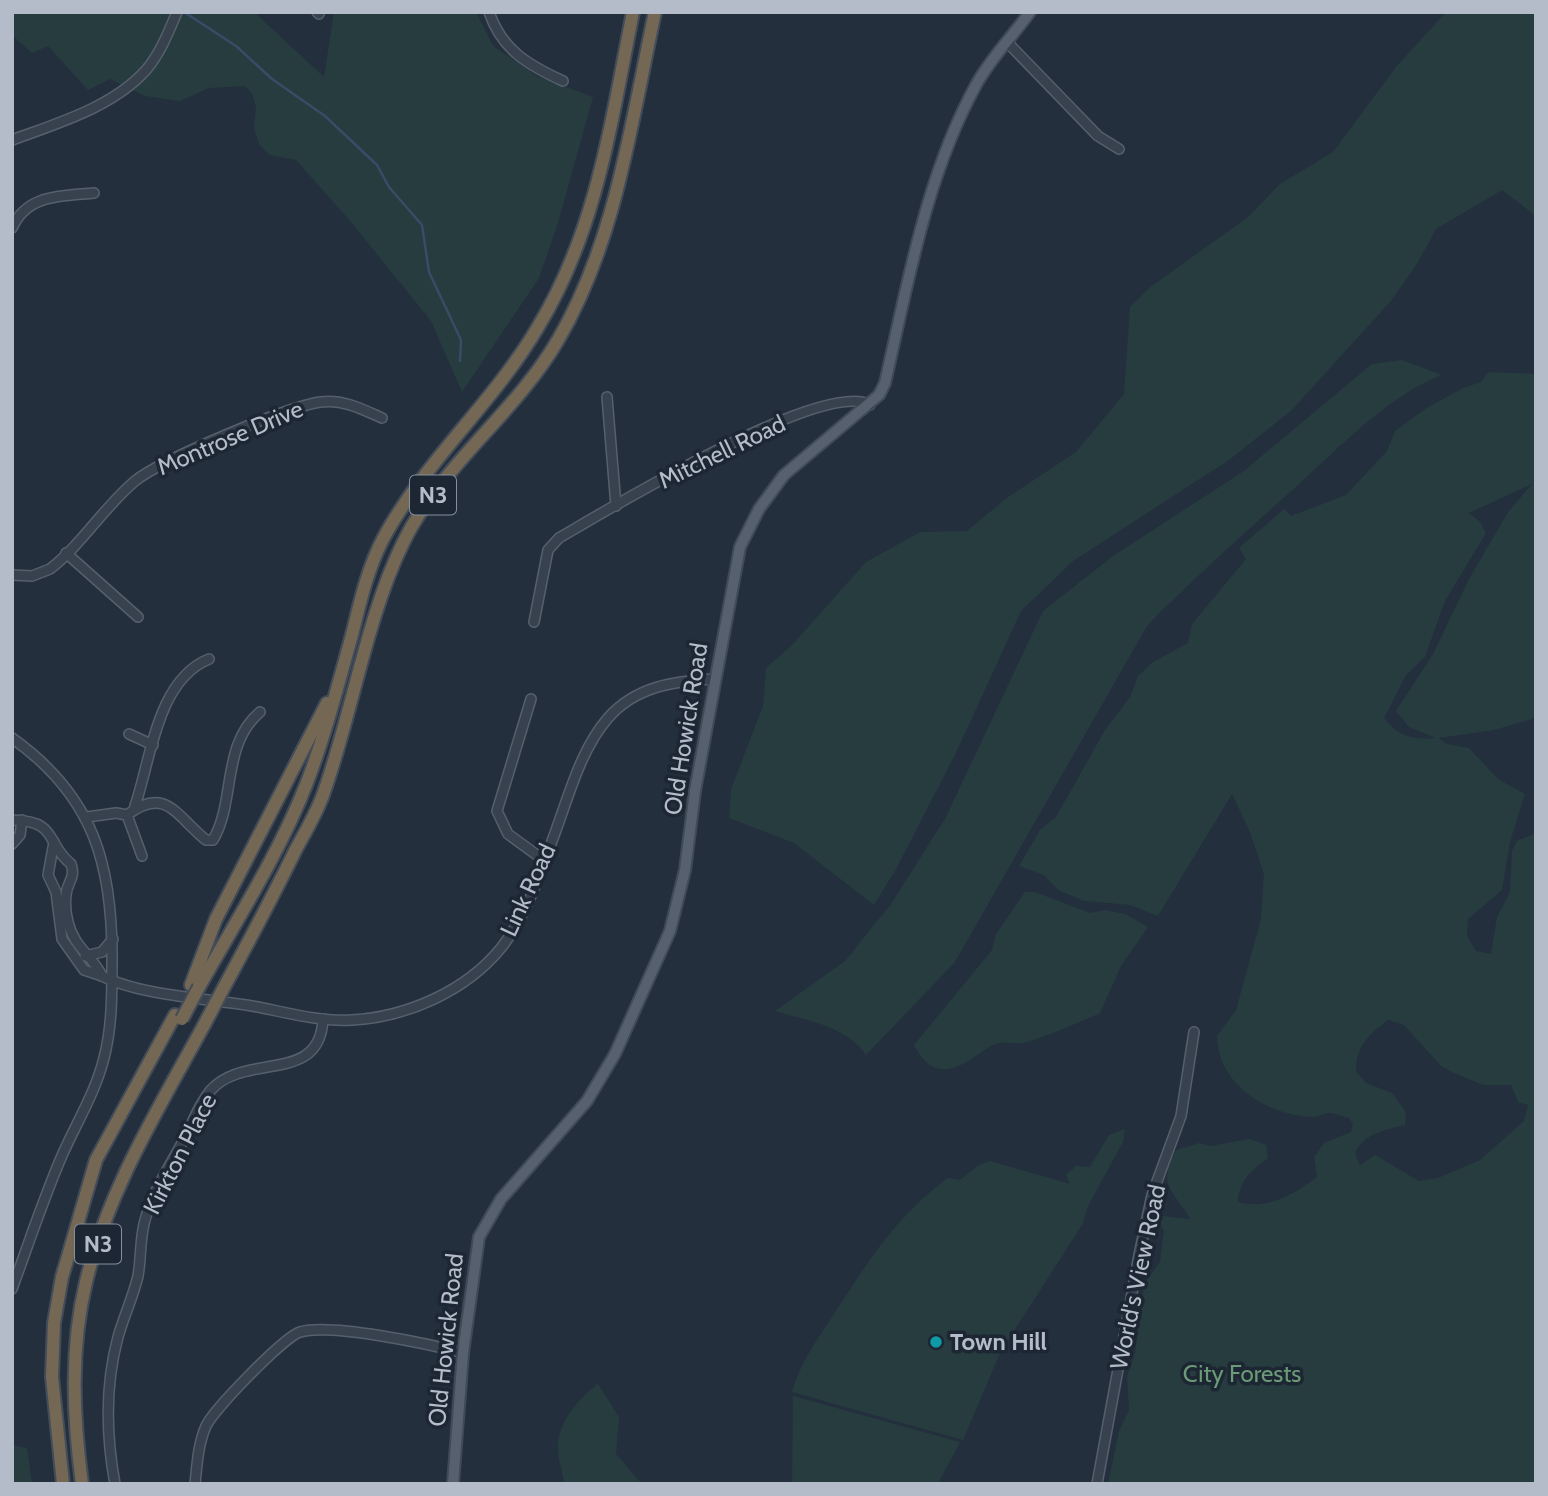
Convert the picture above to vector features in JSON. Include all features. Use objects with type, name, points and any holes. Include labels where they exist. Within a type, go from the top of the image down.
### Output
[{"type":"highway","name":"N3","points":[[63,1484],[52,1377],[54,1323],[62,1277],[78,1220],[99,1165],[195,986],[268,863],[305,787],[331,712],[364,588],[383,539],[436,459],[472,418],[537,330],[573,261],[592,208],[633,12]]},
{"type":"highway","name":"N3","points":[[82,1484],[74,1382],[78,1327],[86,1282],[126,1170],[323,796],[349,719],[383,594],[402,544],[421,509],[523,392],[558,340],[591,273],[610,217],[655,12]]},
{"type":"highway","points":[[195,986],[216,919],[327,704],[347,653]]},
{"type":"main road","name":"Old Howick Road","points":[[453,1484],[463,1353],[475,1253],[483,1228],[501,1199],[587,1101],[615,1054],[670,931],[685,870],[714,679],[740,547],[759,509],[784,475],[870,405],[885,383],[927,208],[947,152],[976,84],[1030,12]]},
{"type":"street","points":[[489,12],[497,31],[515,55],[530,66],[563,81]]},
{"type":"street","points":[[12,140],[75,116],[131,84],[148,68],[176,15]]},
{"type":"street","points":[[1007,42],[1098,136],[1119,149]]},
{"type":"street","points":[[12,228],[18,216],[33,202],[51,197],[94,193]]},
{"type":"street","points":[[607,397],[616,506]]},
{"type":"street","name":"Mitchell Road","points":[[534,622],[551,544],[616,506],[775,422],[851,400],[870,405]]},
{"type":"street","name":"Montrose Drive","points":[[12,575],[32,576],[58,563],[134,482],[159,466],[201,447],[321,402],[357,406],[382,418]]},
{"type":"street","points":[[66,553],[138,617]]},
{"type":"street","points":[[127,815],[135,806],[153,745],[176,686],[187,672],[209,659]]},
{"type":"street","name":"Link Road","points":[[102,976],[114,982],[323,1019],[351,1021],[412,1009],[431,1001],[467,978],[501,948],[523,912],[583,760],[608,718],[638,695],[661,685],[714,679]]},
{"type":"street","points":[[531,699],[497,811],[508,834],[545,861]]},
{"type":"street","points":[[135,806],[163,803],[178,812],[204,839],[214,840],[229,770],[243,730],[260,712]]},
{"type":"street","points":[[129,734],[153,745]]},
{"type":"street","points":[[12,738],[50,770],[87,817],[100,845],[108,880],[114,982],[104,1060],[58,1165],[12,1289]]},
{"type":"street","points":[[87,817],[117,813],[127,815]]},
{"type":"street","points":[[127,815],[142,856]]},
{"type":"street","points":[[12,844],[20,835],[17,820],[44,828],[55,840],[62,858],[73,871],[66,895],[68,923],[85,956],[97,965],[102,976]]},
{"type":"street","points":[[55,840],[53,861],[47,872],[57,892],[58,924],[62,939],[84,970],[102,976]]},
{"type":"street","points":[[85,956],[102,952],[113,939]]},
{"type":"street","name":"Kirkton Place","points":[[115,1484],[107,1414],[111,1374],[118,1338],[138,1274],[143,1229],[152,1198],[210,1091],[219,1082],[239,1073],[293,1062],[309,1055],[319,1042],[323,1019]]},
{"type":"street","name":"World's View Road","points":[[1097,1484],[1139,1255],[1152,1195],[1181,1116],[1193,1058],[1194,1032]]},
{"type":"street","points":[[193,1484],[206,1425],[279,1347],[299,1332],[327,1330],[383,1337],[463,1353]]},
{"type":"green space","points":[[12,12],[254,12],[324,77],[334,12],[476,12],[493,46],[537,76],[593,97],[558,223],[539,278],[462,392],[431,321],[351,222],[296,160],[269,155],[259,144],[254,128],[256,107],[252,93],[245,86],[209,88],[180,101],[145,96],[110,79],[88,90],[48,46],[32,53],[12,35]]},
{"type":"green space","points":[[1446,12],[1536,12],[1536,216],[1502,190],[1436,229],[1417,264],[1390,302],[1291,411],[1229,460],[1073,561],[1021,611],[955,755],[896,869],[874,905],[794,843],[729,818],[731,789],[763,706],[766,668],[792,645],[866,562],[920,532],[967,531],[1008,497],[1076,452],[1124,394],[1130,307],[1149,288],[1248,217],[1280,184],[1333,152],[1396,67]]},
{"type":"green space","points":[[1402,360],[1442,375],[1403,395],[1366,423],[1147,626],[955,962],[866,1055],[858,1045],[837,1031],[775,1011],[845,961],[891,904],[946,817],[1043,611],[1113,556],[1244,471],[1372,364]]},
{"type":"green space","name":"City Forests","points":[[1488,372],[1536,374],[1536,714],[1532,719],[1494,730],[1439,738],[1447,744],[1469,748],[1498,779],[1525,794],[1510,842],[1502,890],[1468,919],[1467,936],[1476,951],[1491,954],[1497,917],[1510,892],[1512,851],[1517,841],[1536,833],[1536,1484],[1108,1484],[1119,1431],[1129,1410],[1127,1376],[1135,1354],[1144,1284],[1160,1262],[1164,1230],[1153,1221],[1161,1216],[1190,1219],[1167,1180],[1176,1150],[1199,1143],[1210,1146],[1250,1139],[1266,1145],[1268,1158],[1252,1171],[1244,1182],[1238,1202],[1260,1204],[1289,1195],[1317,1177],[1314,1157],[1324,1143],[1351,1132],[1353,1124],[1349,1118],[1335,1114],[1316,1117],[1295,1115],[1262,1103],[1236,1083],[1226,1069],[1220,1053],[1217,1036],[1236,1010],[1261,919],[1264,874],[1250,832],[1232,794],[1158,916],[1130,905],[1084,901],[1058,890],[1044,875],[1019,866],[1040,830],[1056,817],[1105,730],[1130,697],[1138,676],[1153,662],[1188,643],[1192,624],[1246,559],[1239,548],[1284,509],[1291,516],[1346,495],[1387,451],[1395,431],[1425,409],[1463,388],[1481,382]],"holes":[[[1532,484],[1508,512],[1470,577],[1433,654],[1396,711],[1409,727],[1436,738],[1420,738],[1400,733],[1384,718],[1406,675],[1425,657],[1445,601],[1486,533],[1480,522],[1469,513]],[[1388,1020],[1404,1025],[1441,1066],[1454,1073],[1483,1085],[1511,1085],[1518,1102],[1528,1105],[1524,1121],[1480,1160],[1438,1178],[1419,1181],[1375,1155],[1360,1165],[1355,1153],[1364,1141],[1376,1133],[1405,1125],[1406,1112],[1392,1093],[1366,1083],[1356,1071],[1358,1054],[1365,1041]]]},
{"type":"green space","points":[[1025,892],[1035,892],[1090,913],[1105,910],[1125,914],[1148,927],[1121,966],[1100,1013],[1023,1043],[995,1044],[958,1066],[944,1069],[932,1067],[914,1045],[992,950],[996,934]]},
{"type":"green space","points":[[1125,1129],[1123,1142],[1088,1206],[1082,1225],[1001,1351],[963,1440],[792,1392],[809,1353],[870,1259],[898,1224],[930,1192],[948,1178],[960,1180],[977,1166],[990,1161],[1070,1184],[1066,1175],[1076,1166],[1090,1167],[1109,1135]]},
{"type":"green space","points":[[598,1384],[619,1417],[616,1454],[642,1484],[564,1484],[558,1454],[561,1431],[576,1404]]},
{"type":"green space","points":[[793,1396],[960,1442],[938,1484],[792,1484]]},
{"type":"green space","points":[[12,1445],[27,1448],[32,1484],[12,1484]]},
{"type":"waterway","points":[[184,12],[236,46],[272,79],[325,116],[377,165],[389,187],[422,225],[429,272],[461,340],[460,361]]},
{"type":"place","name":"Town Hill","points":[[936,1342]]}]
